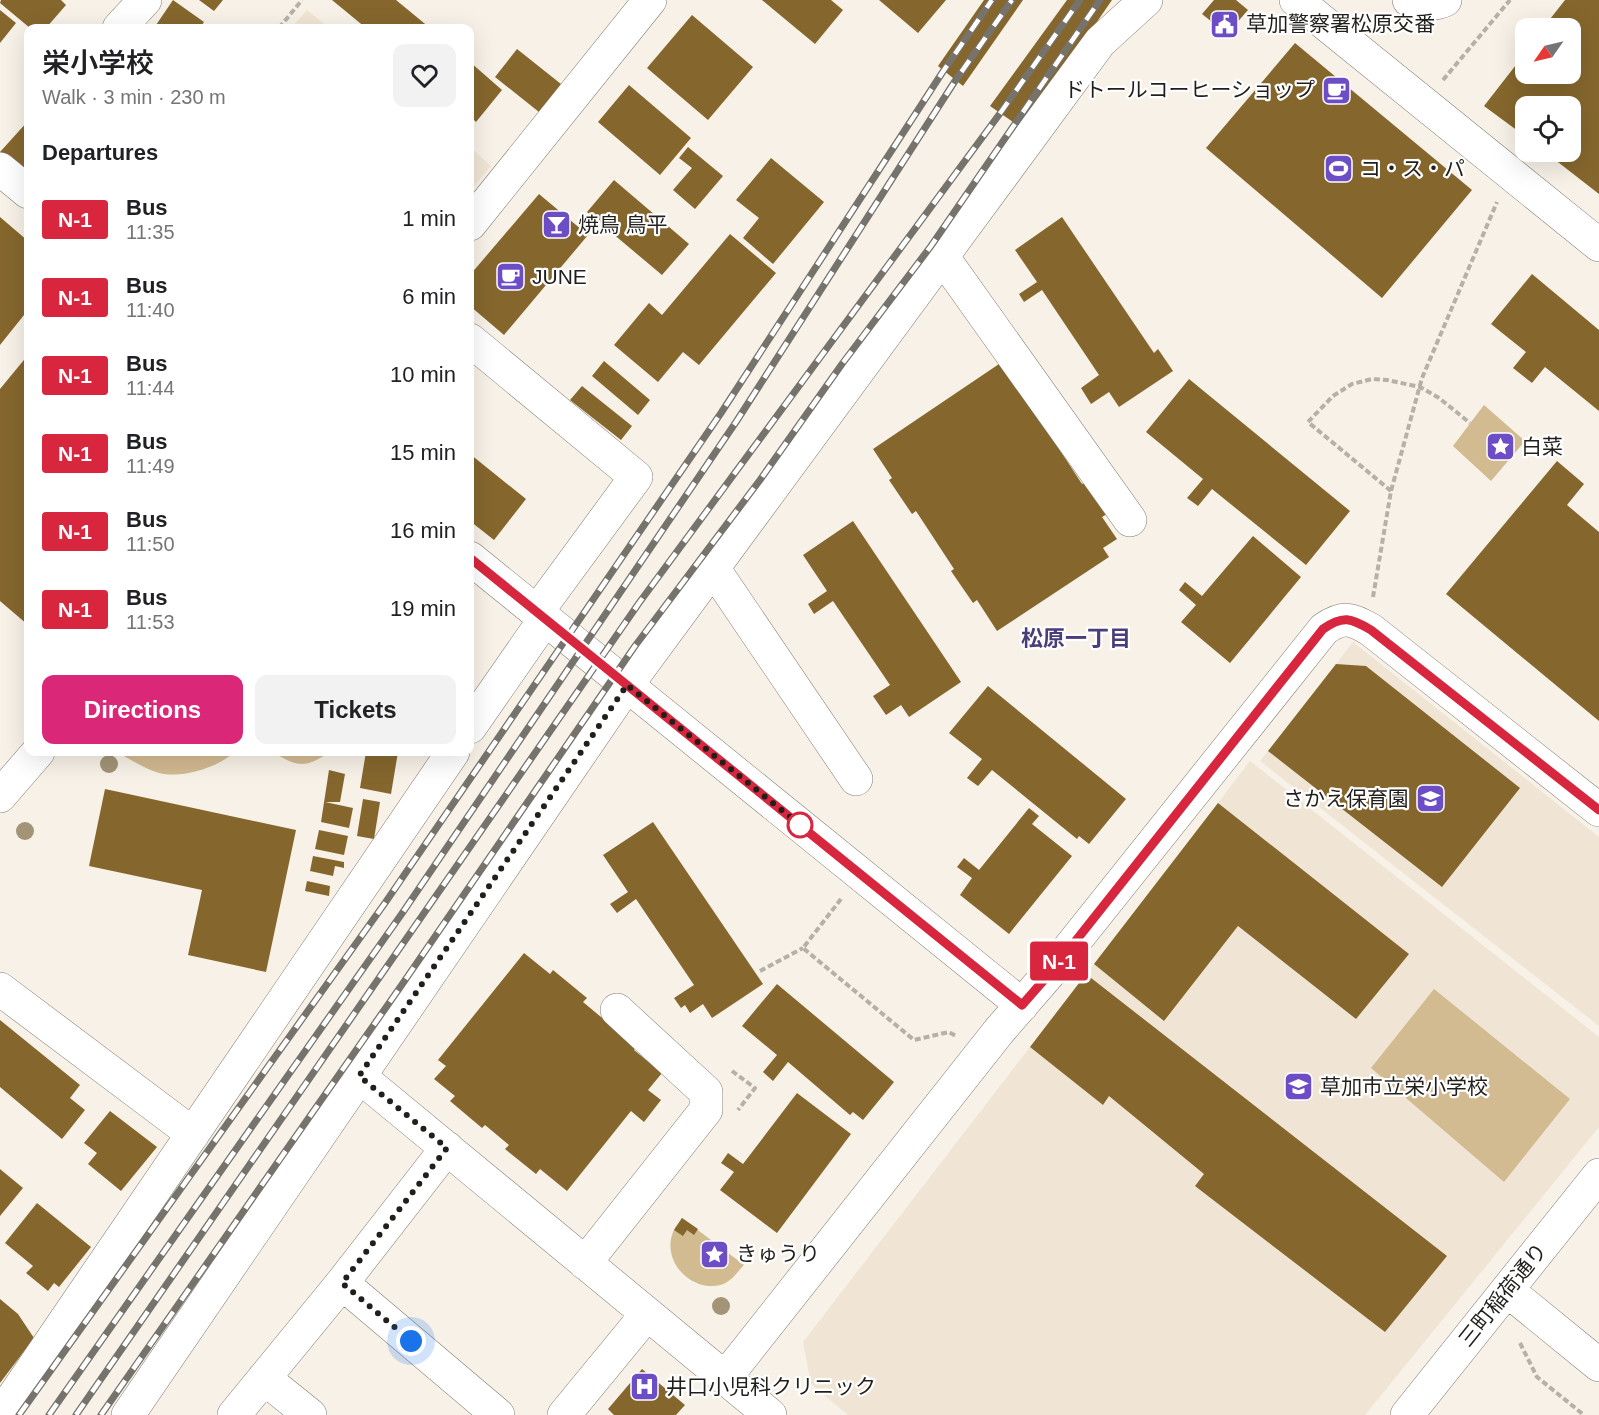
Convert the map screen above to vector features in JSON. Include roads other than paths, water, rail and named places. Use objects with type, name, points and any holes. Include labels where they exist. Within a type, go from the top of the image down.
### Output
[{"type":"street","points":[[123,24],[145,0]]},
{"type":"street","points":[[474,219],[650,0]]},
{"type":"street","points":[[128,1415],[627,685],[1100,42],[1146,0]]},
{"type":"street","points":[[1296,0],[1599,245]]},
{"type":"street","points":[[1409,0],[1416,3],[1440,3],[1445,0]]},
{"type":"street","points":[[0,169],[24,189]]},
{"type":"street","points":[[942,256],[1130,520]]},
{"type":"street","points":[[474,343],[636,477],[545,610],[474,721]]},
{"type":"street","points":[[474,561],[545,610],[627,685],[1022,1005]]},
{"type":"street","points":[[713,568],[856,779]]},
{"type":"street","points":[[725,1378],[1323,629],[1336,621],[1354,620],[1371,630],[1599,810]]},
{"type":"street","points":[[0,796],[35,756]]},
{"type":"street","points":[[1,1415],[450,756]]},
{"type":"street","points":[[0,989],[193,1134]]},
{"type":"street","points":[[585,1263],[706,1110],[706,1092],[617,1010]]},
{"type":"street","points":[[359,1076],[770,1415]]},
{"type":"street","points":[[234,1415],[342,1283],[447,1148]]},
{"type":"street","name":"三町稲荷通り","points":[[1407,1415],[1599,1174]]},
{"type":"street","points":[[342,1283],[497,1414]]},
{"type":"street","points":[[1507,1290],[1599,1365]]},
{"type":"street","points":[[564,1415],[647,1314]]},
{"type":"street","points":[[264,1378],[310,1415]]},
{"type":"railway","points":[[19,1415],[385,903],[721,413],[992,0]]},
{"type":"railway","points":[[49,1415],[403,912],[736,422],[955,81],[1012,0]]},
{"type":"railway","points":[[76,1415],[639,603],[1001,112],[1080,0]]},
{"type":"railway","points":[[101,1415],[635,646],[931,246],[1100,0]]},
{"type":"place","name":"草加警察署松原交番","points":[[1225,24]]},
{"type":"place","name":"ドトールコーヒーショップ","points":[[1336,90]]},
{"type":"place","name":"コ・ス・パ","points":[[1339,169]]},
{"type":"place","name":"焼鳥 鳥平","points":[[557,225]]},
{"type":"place","name":"JUNE","points":[[511,277]]},
{"type":"place","name":"白菜","points":[[1500,447]]},
{"type":"place","name":"さかえ保育園","points":[[1430,799]]},
{"type":"place","name":"草加市立栄小学校","points":[[1299,1087]]},
{"type":"place","name":"きゅうり","points":[[715,1254]]},
{"type":"place","name":"井口小児科クリニック","points":[[645,1387]]},
{"type":"district","name":"松原一丁目","points":[[1076,638]]}]
